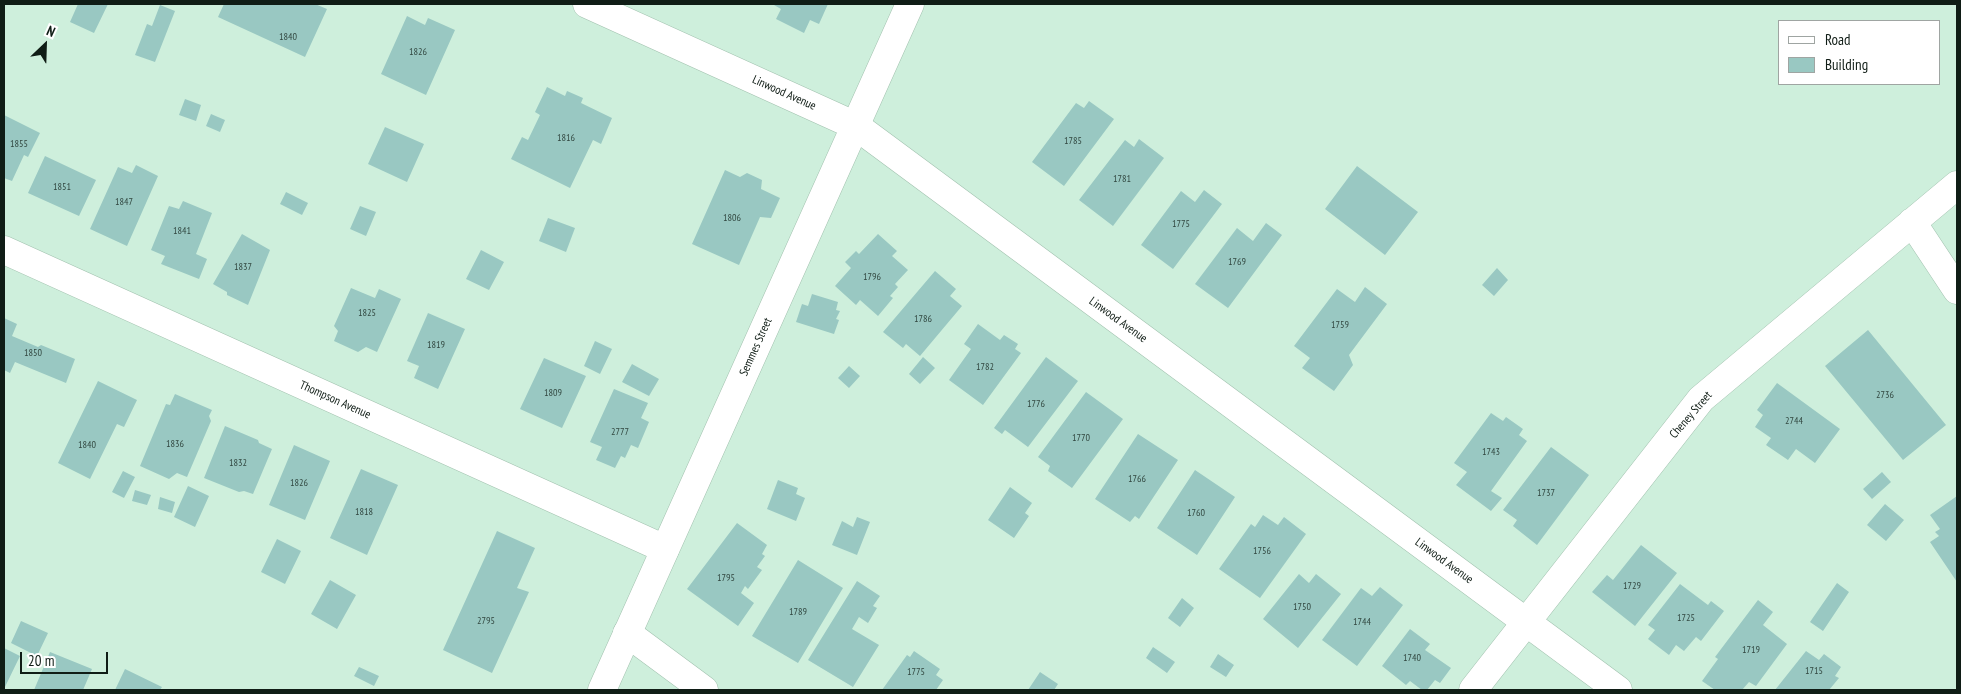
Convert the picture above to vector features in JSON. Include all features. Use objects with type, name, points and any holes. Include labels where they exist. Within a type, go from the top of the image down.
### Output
[{"type":"street","name":"Linwood Avenue","points":[[587,4],[856,126],[1618,690]]},
{"type":"street","name":"Semmes Street","points":[[602,690],[910,4]]},
{"type":"street","name":"Cheney Street","points":[[1473,690],[1701,399],[1957,185]]},
{"type":"street","points":[[1912,222],[1957,290]]},
{"type":"street","name":"Thompson Avenue","points":[[4,250],[665,549]]},
{"type":"street","points":[[628,633],[704,690]]},
{"type":"building","points":[[78,4],[108,4],[94,33],[70,22]]},
{"type":"building","points":[[224,4],[315,4],[327,9],[305,57],[218,17]]},
{"type":"building","points":[[774,4],[828,4],[819,24],[810,20],[804,33],[776,19],[781,9]]},
{"type":"building","points":[[160,5],[175,11],[155,62],[135,55],[147,24],[152,26]]},
{"type":"building","points":[[407,16],[425,25],[428,18],[455,30],[426,95],[381,74]]},
{"type":"building","points":[[547,87],[565,96],[567,91],[583,98],[581,103],[612,118],[601,144],[593,140],[570,188],[511,159],[522,137],[528,140],[540,115],[535,112]]},
{"type":"building","points":[[185,99],[201,105],[196,121],[179,115]]},
{"type":"building","points":[[1089,101],[1114,119],[1064,186],[1032,162],[1076,103],[1084,108]]},
{"type":"building","points":[[211,114],[225,120],[220,132],[206,126]]},
{"type":"building","points":[[4,115],[40,133],[28,157],[24,155],[12,181],[4,178]]},
{"type":"building","points":[[385,127],[424,144],[407,182],[368,164]]},
{"type":"building","points":[[1139,139],[1164,158],[1113,226],[1079,200],[1125,140],[1134,147]]},
{"type":"building","points":[[45,156],[96,180],[79,216],[28,193]]},
{"type":"building","points":[[136,165],[158,176],[127,246],[90,229],[118,167],[132,173]]},
{"type":"building","points":[[1357,166],[1418,212],[1385,255],[1325,209]]},
{"type":"building","points":[[725,170],[740,177],[747,173],[762,180],[761,189],[780,198],[771,218],[760,217],[739,265],[692,244]]},
{"type":"building","points":[[1204,190],[1222,204],[1173,269],[1141,245],[1181,191],[1195,202]]},
{"type":"building","points":[[286,192],[308,203],[302,215],[280,204]]},
{"type":"building","points":[[183,201],[212,213],[196,254],[207,259],[199,279],[161,264],[165,256],[151,250],[169,206],[179,209]]},
{"type":"building","points":[[360,206],[376,212],[366,236],[350,229]]},
{"type":"building","points":[[548,218],[575,228],[566,252],[539,241]]},
{"type":"building","points":[[1266,223],[1282,235],[1228,308],[1195,284],[1237,228],[1253,241]]},
{"type":"building","points":[[242,234],[270,250],[248,305],[227,295],[227,292],[213,284]]},
{"type":"building","points":[[878,234],[897,251],[892,256],[908,270],[895,284],[898,287],[890,296],[893,298],[878,316],[860,300],[856,305],[835,286],[851,268],[845,262],[856,251],[859,254]]},
{"type":"building","points":[[481,250],[504,262],[489,290],[466,279]]},
{"type":"building","points":[[1497,268],[1508,280],[1494,296],[1482,285]]},
{"type":"building","points":[[935,271],[956,289],[950,296],[962,306],[920,356],[906,344],[903,348],[883,332]]},
{"type":"building","points":[[1365,287],[1387,304],[1349,355],[1353,365],[1334,391],[1302,368],[1310,358],[1294,346],[1337,289],[1355,302]]},
{"type":"building","points":[[351,288],[375,298],[379,289],[401,299],[377,352],[366,347],[358,352],[334,341],[338,331],[334,326]]},
{"type":"building","points":[[812,294],[838,302],[836,310],[840,311],[836,319],[839,320],[834,334],[796,322],[802,304],[808,306]]},
{"type":"building","points":[[428,313],[465,329],[438,389],[414,378],[419,366],[407,361]]},
{"type":"building","points":[[4,318],[17,324],[12,336],[75,359],[66,383],[15,362],[10,373],[4,370]]},
{"type":"building","points":[[978,324],[1000,340],[1004,335],[1018,344],[1015,349],[1021,353],[983,405],[949,380],[971,349],[964,344]]},
{"type":"building","points":[[1868,330],[1946,425],[1903,460],[1825,366]]},
{"type":"building","points":[[595,341],[612,349],[600,374],[584,366]]},
{"type":"building","points":[[923,357],[935,368],[920,384],[909,374]]},
{"type":"building","points":[[1046,357],[1078,381],[1028,447],[1005,430],[1002,434],[994,428]]},
{"type":"building","points":[[544,358],[586,376],[562,428],[520,409]]},
{"type":"building","points":[[632,364],[659,379],[649,396],[622,382]]},
{"type":"building","points":[[849,366],[860,376],[849,388],[838,378]]},
{"type":"building","points":[[98,381],[137,400],[124,427],[117,424],[90,479],[58,463]]},
{"type":"building","points":[[1777,383],[1840,429],[1815,463],[1796,449],[1788,460],[1766,445],[1771,438],[1755,427],[1763,415],[1757,410]]},
{"type":"building","points":[[614,389],[648,403],[641,418],[649,422],[638,448],[631,445],[625,458],[621,456],[615,468],[596,460],[602,447],[590,442]]},
{"type":"building","points":[[1086,392],[1123,419],[1072,488],[1048,471],[1050,466],[1038,457]]},
{"type":"building","points":[[175,394],[212,410],[209,416],[211,421],[187,477],[177,473],[169,479],[140,466],[166,404],[170,405]]},
{"type":"building","points":[[1491,413],[1503,421],[1506,417],[1523,429],[1519,435],[1527,441],[1491,491],[1502,498],[1491,511],[1456,485],[1467,472],[1454,463]]},
{"type":"building","points":[[225,426],[258,440],[259,443],[272,449],[253,494],[244,491],[239,492],[204,478]]},
{"type":"building","points":[[1138,434],[1178,460],[1139,519],[1135,516],[1130,522],[1095,499]]},
{"type":"building","points":[[294,445],[330,461],[305,520],[269,505]]},
{"type":"building","points":[[1551,447],[1589,475],[1537,545],[1513,526],[1517,520],[1503,510]]},
{"type":"building","points":[[361,469],[398,485],[367,555],[330,538]]},
{"type":"building","points":[[1195,470],[1235,497],[1197,555],[1157,528]]},
{"type":"building","points":[[123,471],[135,477],[124,498],[112,492]]},
{"type":"building","points":[[1882,472],[1891,482],[1872,499],[1863,489]]},
{"type":"building","points":[[778,480],[798,488],[796,494],[805,498],[796,521],[767,509]]},
{"type":"building","points":[[188,486],[209,496],[195,527],[174,517]]},
{"type":"building","points":[[1010,487],[1032,503],[1025,513],[1029,516],[1014,538],[988,520]]},
{"type":"building","points":[[135,490],[151,495],[147,505],[132,501]]},
{"type":"building","points":[[1957,496],[1957,582],[1930,542],[1939,536],[1935,532],[1940,529],[1930,515]]},
{"type":"building","points":[[160,497],[175,502],[172,513],[158,509]]},
{"type":"building","points":[[1885,504],[1904,520],[1886,541],[1867,525]]},
{"type":"building","points":[[1263,515],[1278,525],[1284,517],[1306,534],[1260,598],[1219,569],[1251,524],[1255,527]]},
{"type":"building","points":[[857,517],[870,522],[857,555],[832,545],[842,521],[853,527]]},
{"type":"building","points":[[737,523],[767,545],[762,554],[765,556],[757,567],[762,570],[748,589],[745,586],[741,593],[754,603],[738,626],[687,589]]},
{"type":"building","points":[[497,531],[535,548],[517,588],[529,592],[492,673],[443,650]]},
{"type":"building","points":[[277,539],[301,551],[285,584],[261,572]]},
{"type":"building","points":[[1641,545],[1677,573],[1635,626],[1592,592],[1607,575],[1613,580]]},
{"type":"building","points":[[798,560],[843,588],[798,663],[752,636]]},
{"type":"building","points":[[1299,574],[1309,583],[1316,574],[1341,594],[1298,648],[1263,619]]},
{"type":"building","points":[[330,580],[356,595],[337,629],[311,614]]},
{"type":"building","points":[[857,581],[880,596],[873,606],[877,608],[868,623],[859,617],[852,629],[879,645],[853,687],[808,660]]},
{"type":"building","points":[[1837,583],[1849,592],[1823,631],[1810,622]]},
{"type":"building","points":[[1680,584],[1708,605],[1711,601],[1724,611],[1701,641],[1696,637],[1684,651],[1676,645],[1669,655],[1648,639],[1655,630],[1648,625]]},
{"type":"building","points":[[1380,587],[1403,605],[1357,666],[1322,640],[1361,588],[1372,596]]},
{"type":"building","points":[[1182,598],[1194,608],[1180,627],[1168,618]]},
{"type":"building","points":[[1758,600],[1773,612],[1763,625],[1787,644],[1756,686],[1749,682],[1742,690],[1715,690],[1702,681],[1718,659],[1715,657]]},
{"type":"building","points":[[21,621],[48,633],[37,656],[11,643]]},
{"type":"building","points":[[1410,629],[1430,644],[1425,650],[1451,668],[1440,683],[1435,680],[1427,690],[1422,690],[1410,681],[1406,685],[1382,666]]},
{"type":"building","points":[[1153,647],[1175,662],[1167,673],[1146,658]]},
{"type":"building","points":[[4,648],[20,656],[4,689]]},
{"type":"building","points":[[914,651],[940,669],[936,675],[943,680],[936,690],[882,690],[907,655],[910,657]]},
{"type":"building","points":[[1806,651],[1819,660],[1824,654],[1841,667],[1835,676],[1839,678],[1829,690],[1775,690]]},
{"type":"building","points":[[50,652],[92,669],[83,690],[34,690]]},
{"type":"building","points":[[1218,654],[1234,665],[1226,677],[1210,667]]},
{"type":"building","points":[[359,667],[379,676],[374,686],[354,676]]},
{"type":"building","points":[[125,669],[162,687],[160,690],[115,690]]},
{"type":"building","points":[[1040,672],[1058,684],[1054,690],[1028,690]]}]
